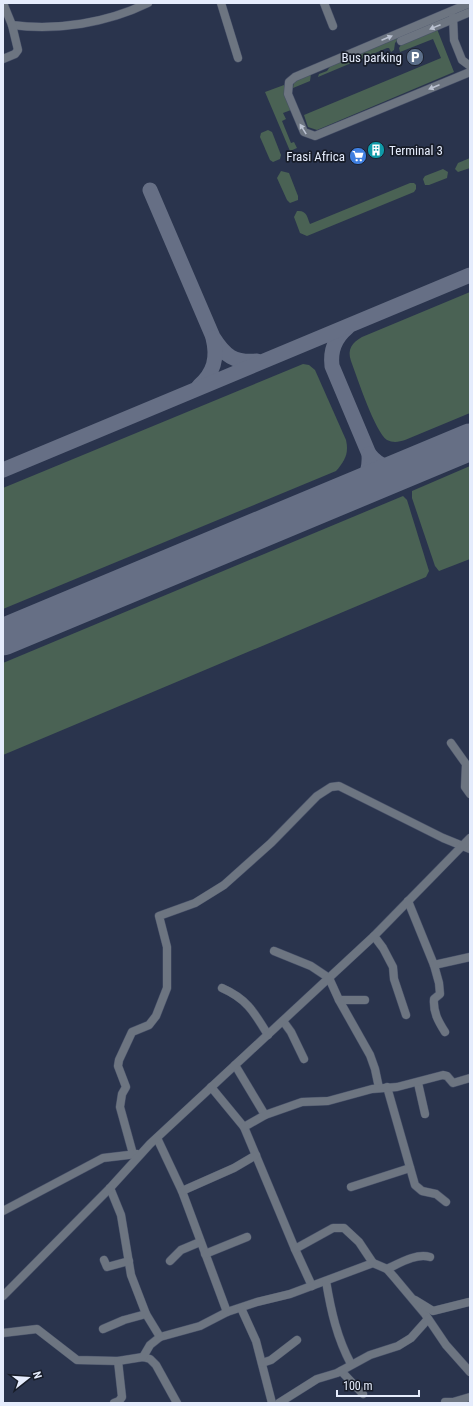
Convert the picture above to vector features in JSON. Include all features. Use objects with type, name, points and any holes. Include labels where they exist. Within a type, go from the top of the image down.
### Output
[{"type":"street","points":[[12,25],[75,25],[126,14],[148,3]]},
{"type":"street","points":[[221,3],[238,58]]},
{"type":"street","points":[[324,3],[333,26]]},
{"type":"street","points":[[401,41],[452,15],[470,3]]},
{"type":"street","points":[[3,6],[12,25],[18,50],[15,54],[3,59]]},
{"type":"street","points":[[470,12],[452,15],[295,77],[289,82],[288,94],[304,132],[315,136],[470,72]]},
{"type":"street","points":[[452,15],[454,40],[462,60],[470,66]]},
{"type":"street","points":[[451,743],[466,764],[465,787],[470,794]]},
{"type":"street","points":[[136,1154],[120,1107],[122,1094],[126,1087],[118,1066],[119,1060],[132,1032],[149,1025],[156,1016],[168,988],[167,947],[159,916],[195,903],[224,885],[271,843],[317,796],[331,787],[339,786],[466,847]]},
{"type":"street","points":[[3,1296],[110,1188],[136,1154],[156,1138],[374,936],[408,901],[466,847],[470,838]]},
{"type":"street","points":[[408,901],[434,965],[440,994],[434,999],[434,1010],[437,1020],[445,1032]]},
{"type":"street","points":[[374,936],[389,958],[406,1015]]},
{"type":"street","points":[[274,951],[311,966],[329,978],[339,1000],[370,1055],[376,1069],[415,1186],[422,1191],[436,1194],[446,1202]]},
{"type":"street","points":[[434,965],[470,957]]},
{"type":"street","points":[[222,988],[238,995],[246,1003],[268,1035]]},
{"type":"street","points":[[339,1000],[365,1000]]},
{"type":"street","points":[[283,1021],[291,1032],[304,1059]]},
{"type":"street","points":[[235,1065],[265,1116]]},
{"type":"street","points":[[244,1126],[265,1116],[302,1102],[328,1100],[383,1088],[397,1088],[444,1075],[453,1083],[470,1078]]},
{"type":"street","points":[[418,1083],[425,1114]]},
{"type":"street","points":[[211,1087],[244,1126],[312,1286]]},
{"type":"street","points":[[156,1138],[182,1191],[227,1312]]},
{"type":"street","points":[[3,1211],[104,1158],[136,1154]]},
{"type":"street","points":[[182,1191],[234,1168],[256,1155]]},
{"type":"street","points":[[351,1187],[410,1168]]},
{"type":"street","points":[[110,1188],[121,1215],[131,1275],[146,1314],[160,1337]]},
{"type":"street","points":[[295,1249],[333,1228],[344,1228],[360,1242],[373,1263],[387,1269],[428,1319],[446,1345],[470,1372]]},
{"type":"street","points":[[205,1254],[247,1237]]},
{"type":"street","points":[[170,1261],[181,1250],[200,1242]]},
{"type":"street","points":[[387,1269],[419,1256],[430,1256]]},
{"type":"street","points":[[104,1260],[107,1267],[129,1261]]},
{"type":"street","points":[[143,1357],[150,1345],[160,1337],[200,1326],[227,1312],[312,1286],[373,1263]]},
{"type":"street","points":[[326,1281],[330,1309],[339,1340],[351,1364]]},
{"type":"street","points":[[412,1299],[422,1302],[433,1311],[469,1302]]},
{"type":"street","points":[[241,1308],[256,1341],[272,1403]]},
{"type":"street","points":[[103,1329],[124,1320],[146,1314]]},
{"type":"street","points":[[279,1403],[317,1379],[341,1371],[351,1364],[370,1355],[398,1346],[411,1338],[428,1319]]},
{"type":"street","points":[[3,1333],[36,1329],[77,1360],[118,1361],[143,1357],[156,1365],[177,1403]]},
{"type":"street","points":[[262,1363],[271,1360],[296,1340]]},
{"type":"street","points":[[114,1403],[119,1401],[122,1397],[118,1361]]},
{"type":"street","points":[[341,1371],[363,1394]]},
{"type":"street","points":[[445,1402],[453,1402],[470,1397]]},
{"type":"green space","points":[[437,29],[454,72],[317,130],[308,127],[304,115],[441,58],[433,39],[400,52],[399,48],[401,45]]},
{"type":"green space","points":[[401,36],[395,43],[394,50],[391,52],[389,48],[387,48],[318,77],[319,74],[327,71],[331,65]]},
{"type":"green space","points":[[311,74],[310,81],[293,88],[294,81]]},
{"type":"green space","points":[[284,85],[284,93],[291,110],[283,113],[286,119],[282,121],[291,143],[294,142],[297,148],[290,151],[265,92]]},
{"type":"green space","points":[[268,130],[272,132],[281,155],[280,159],[273,162],[270,160],[260,137],[261,133]]},
{"type":"green space","points":[[470,158],[470,168],[458,172],[455,169],[458,163]]},
{"type":"green space","points":[[443,169],[448,172],[447,178],[429,185],[425,185],[423,179],[425,176]]},
{"type":"green space","points":[[281,171],[289,173],[298,196],[298,200],[290,203],[287,200],[277,178]]},
{"type":"green space","points":[[410,183],[414,183],[416,185],[414,192],[307,236],[300,233],[294,217],[297,211],[303,212],[306,214],[310,224]]},
{"type":"green space","points":[[470,292],[470,413],[405,440],[392,442],[387,440],[377,427],[362,391],[350,357],[351,347],[362,337]]},
{"type":"green space","points":[[303,364],[309,365],[315,370],[346,440],[346,457],[336,471],[3,609],[3,488]]},
{"type":"green space","points":[[470,466],[470,559],[439,571],[435,566],[412,498],[412,491]]},
{"type":"green space","points":[[403,496],[407,500],[429,571],[426,577],[3,755],[3,663]]},
{"type":"taxiway","points":[[150,190],[213,337],[222,349],[231,357],[242,361],[257,361]]},
{"type":"taxiway","points":[[3,470],[470,275]]},
{"type":"taxiway","points":[[347,328],[339,336],[334,345],[332,366],[369,454],[368,470],[362,482],[354,490]]},
{"type":"taxiway","points":[[199,386],[208,376],[214,365],[215,352],[213,338]]},
{"type":"taxiway","points":[[369,454],[373,459],[387,467],[410,467]]},
{"type":"runway","points":[[3,637],[470,442]]},
{"type":"place","name":"Bus parking","points":[[415,57]]},
{"type":"place","name":"Terminal 3","points":[[376,150]]},
{"type":"place","name":"Frasi Africa","points":[[358,156]]}]
